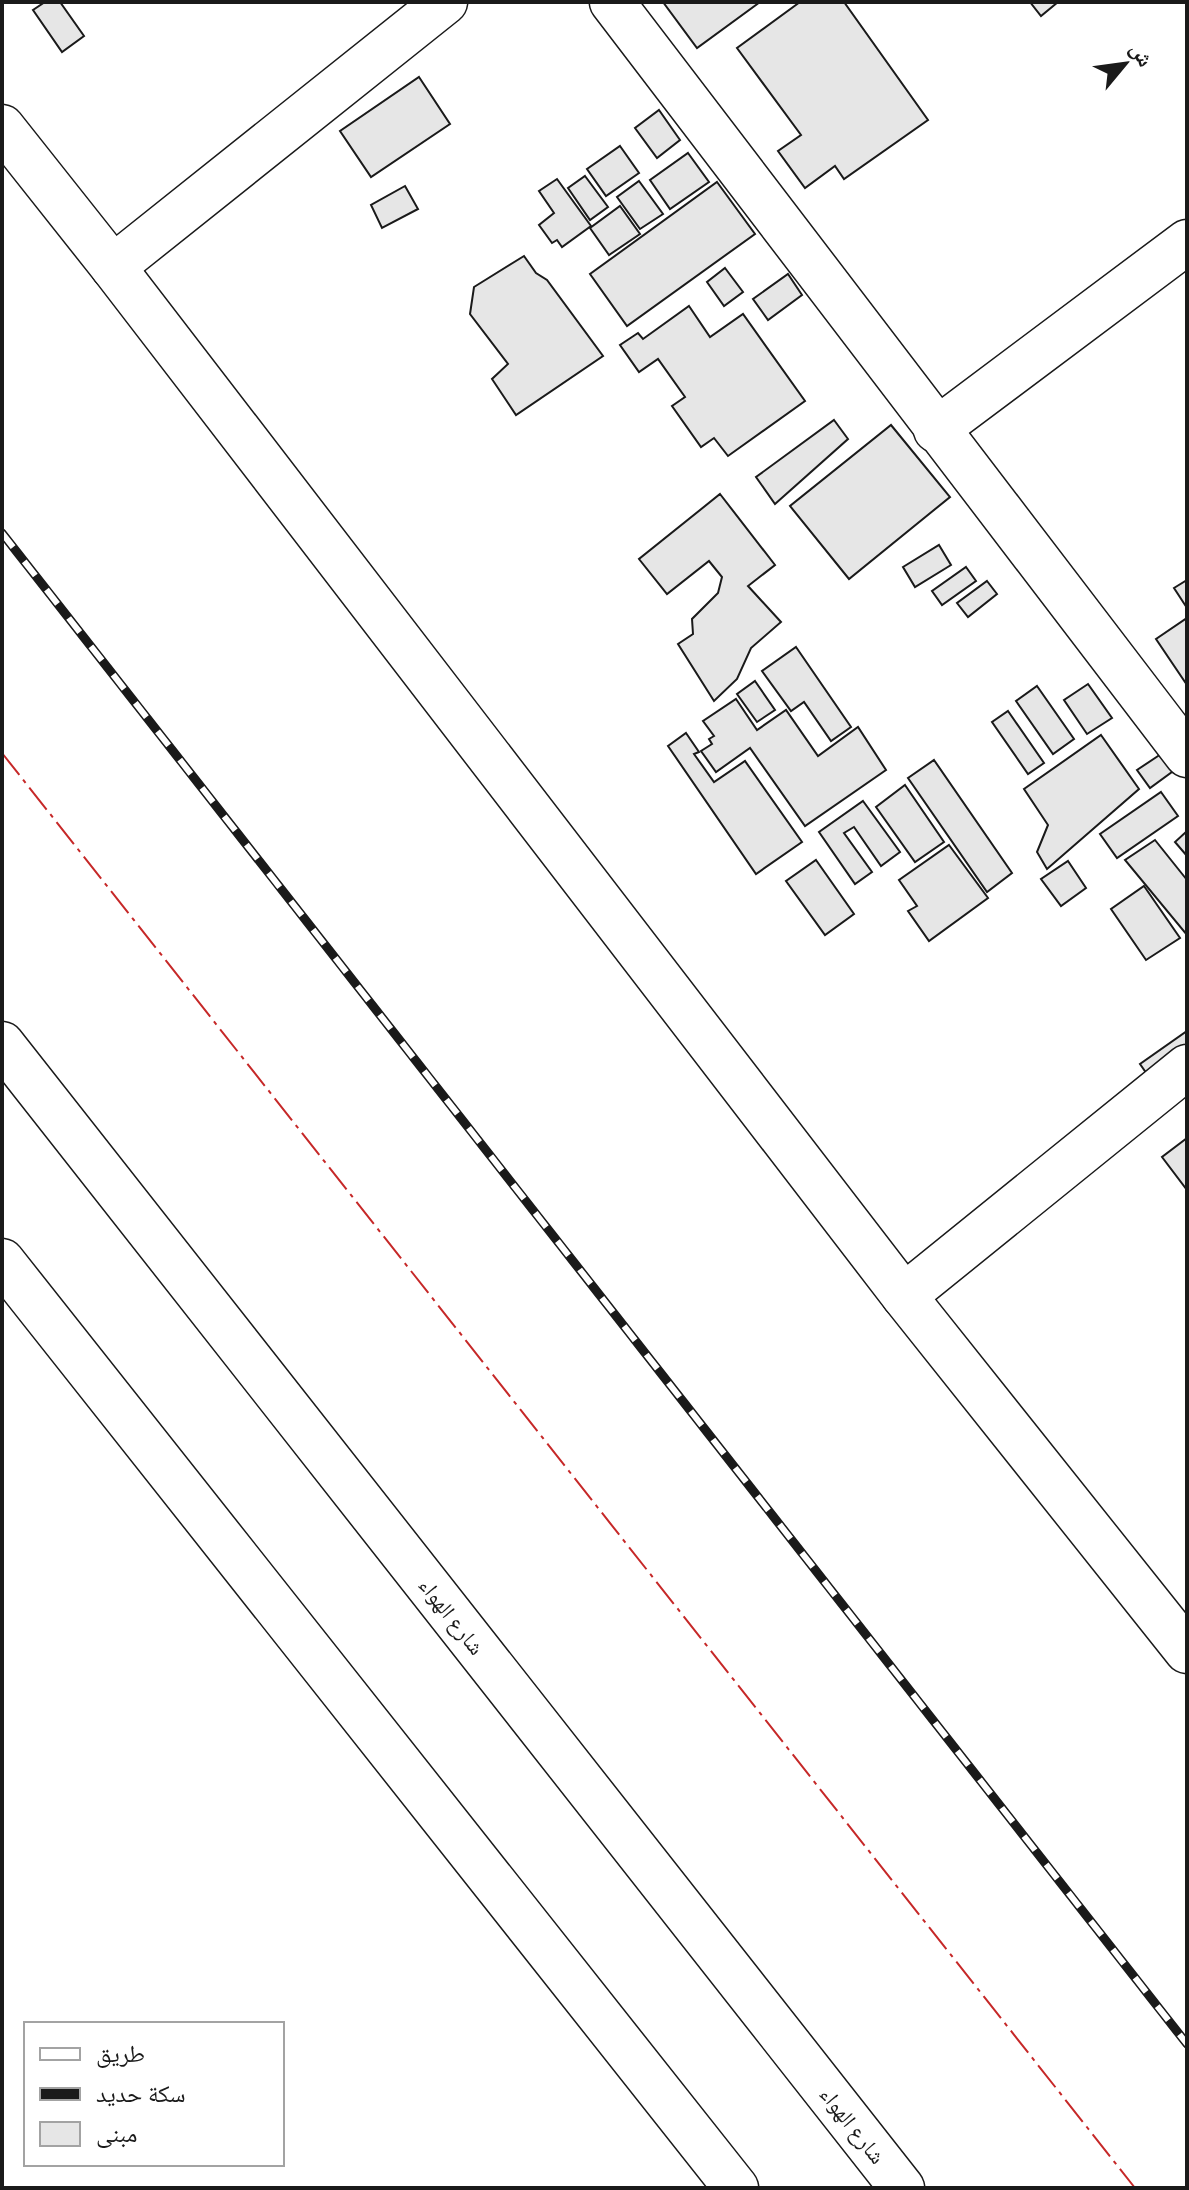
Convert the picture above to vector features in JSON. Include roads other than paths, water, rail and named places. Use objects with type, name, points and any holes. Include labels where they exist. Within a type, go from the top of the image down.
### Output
[{"type":"main road","points":[[113,267],[445,2]]},
{"type":"main road","points":[[612,2],[1187,755]]},
{"type":"main road","points":[[2,127],[904,1296],[1187,1651]]},
{"type":"main road","points":[[936,430],[1187,242]]},
{"type":"main road","name":"شارع الهواء","points":[[2,1044],[902,2188]]},
{"type":"main road","points":[[904,1296],[1187,1067]]},
{"type":"main road","points":[[2,1261],[736,2188]]},
{"type":"railway","points":[[2,533],[1187,2044]]}]
